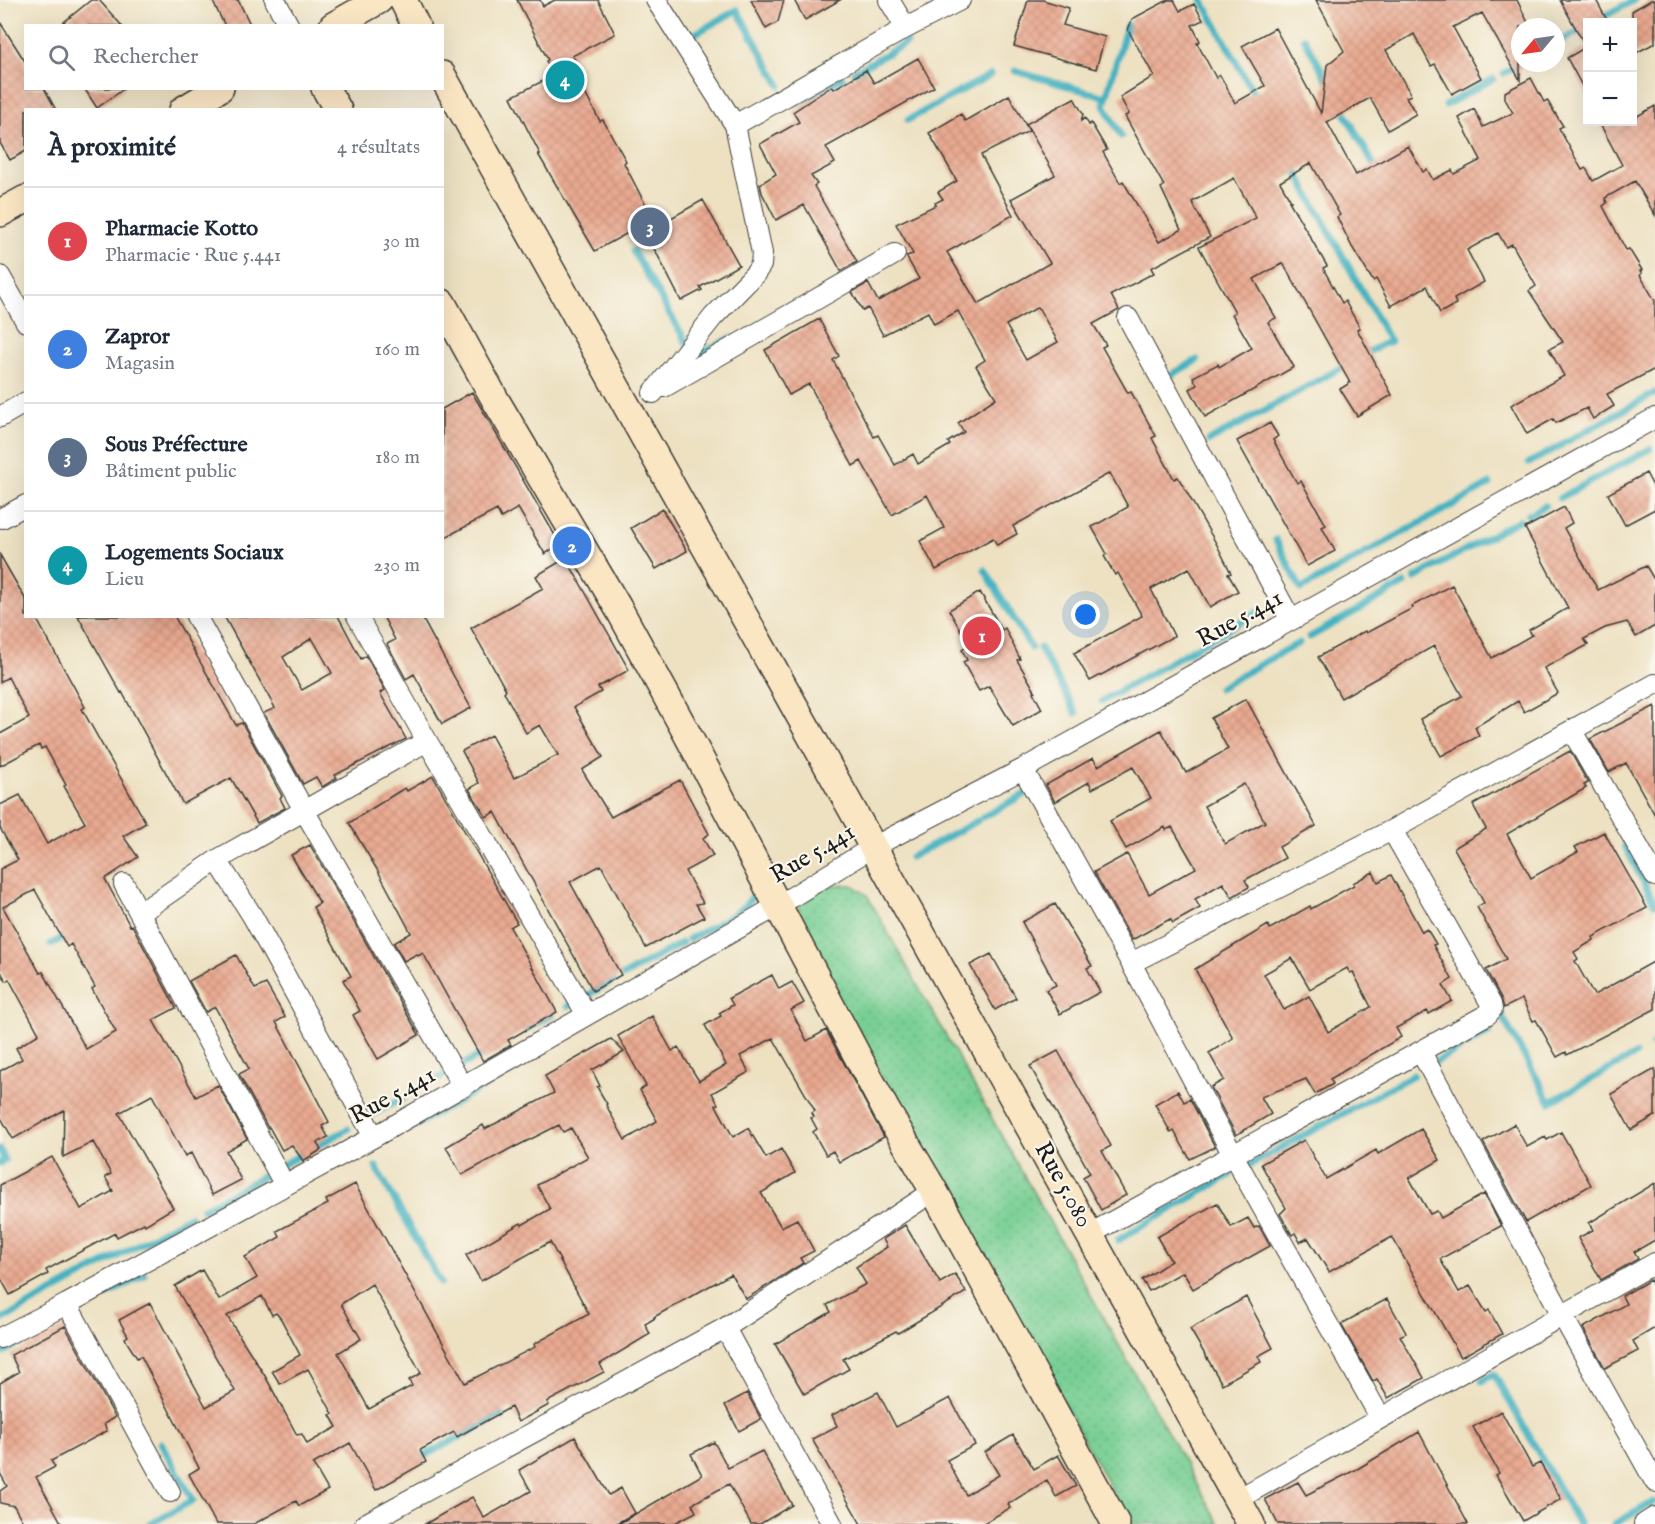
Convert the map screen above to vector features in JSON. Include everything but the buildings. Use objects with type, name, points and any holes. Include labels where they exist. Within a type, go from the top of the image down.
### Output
[{"type":"main road","points":[[337,24],[380,0]]},
{"type":"main road","points":[[403,0],[415,24]]},
{"type":"main road","name":"Rue 5.080","points":[[444,79],[1251,1524]]},
{"type":"main road","points":[[186,108],[217,90]]},
{"type":"main road","points":[[327,90],[337,108]]},
{"type":"main road","points":[[0,213],[24,200]]},
{"type":"main road","points":[[444,307],[496,401],[620,611],[779,905],[886,1110],[934,1191],[1116,1524]]},
{"type":"street","points":[[275,0],[287,24]]},
{"type":"street","points":[[652,393],[713,317],[755,274],[761,265],[762,253],[735,125],[656,0]]},
{"type":"street","points":[[889,0],[906,28]]},
{"type":"street","points":[[735,125],[960,0]]},
{"type":"street","points":[[628,408],[895,254]]},
{"type":"street","points":[[0,276],[24,318]]},
{"type":"street","points":[[1128,318],[1291,620]]},
{"type":"street","points":[[0,417],[24,403]]},
{"type":"street","name":"Rue 5.441","points":[[0,1338],[68,1304],[284,1184],[374,1137],[779,905],[873,847],[1023,769],[1655,418]]},
{"type":"street","points":[[2,518],[24,506]]},
{"type":"street","points":[[197,618],[305,812],[463,1087]]},
{"type":"street","points":[[358,618],[587,1015]]},
{"type":"street","points":[[1131,963],[1392,830],[1655,684]]},
{"type":"street","points":[[1572,730],[1655,876]]},
{"type":"street","points":[[140,913],[217,860],[427,741]]},
{"type":"street","points":[[1023,769],[1131,963],[1233,1155],[1380,1417]]},
{"type":"street","points":[[1090,1234],[1421,1052],[1488,1014],[1492,1009],[1392,830]]},
{"type":"street","points":[[217,860],[253,917],[374,1137]]},
{"type":"street","points":[[124,884],[284,1184]]},
{"type":"street","points":[[1421,1052],[1562,1315],[1655,1482]]},
{"type":"street","points":[[365,1524],[725,1328],[934,1191]]},
{"type":"street","points":[[1238,1499],[1655,1263]]},
{"type":"street","points":[[68,1304],[170,1492]]},
{"type":"street","points":[[725,1328],[829,1523]]},
{"type":"street","points":[[1644,1524],[1655,1517]]},
{"type":"green space","points":[[834,885],[852,885],[867,895],[1219,1524],[1131,1524],[801,935],[795,916],[801,902]]},
{"type":"waterway","points":[[1202,0],[1236,61]]},
{"type":"waterway","points":[[1601,18],[1634,0]]},
{"type":"waterway","points":[[684,40],[737,10],[780,85]]},
{"type":"waterway","points":[[1121,136],[1104,105],[1127,25]]},
{"type":"waterway","points":[[1565,39],[1583,29]]},
{"type":"waterway","points":[[1304,38],[1329,83]]},
{"type":"waterway","points":[[854,72],[906,43]]},
{"type":"waterway","points":[[1238,65],[1257,99]]},
{"type":"waterway","points":[[1504,73],[1511,69]]},
{"type":"waterway","points":[[1015,71],[1102,96]]},
{"type":"waterway","points":[[908,120],[990,75]]},
{"type":"waterway","points":[[825,87],[842,78]]},
{"type":"waterway","points":[[1446,105],[1493,79]]},
{"type":"waterway","points":[[795,104],[822,89]]},
{"type":"waterway","points":[[1341,106],[1375,167]]},
{"type":"waterway","points":[[1293,164],[1300,178]]},
{"type":"waterway","points":[[1302,182],[1390,342]]},
{"type":"waterway","points":[[633,251],[695,357],[731,338]]},
{"type":"waterway","points":[[1363,355],[1385,343]]},
{"type":"waterway","points":[[1164,379],[1197,360]]},
{"type":"waterway","points":[[1209,441],[1348,364]]},
{"type":"waterway","points":[[1564,443],[1655,393]]},
{"type":"waterway","points":[[1529,463],[1560,446]]},
{"type":"waterway","points":[[1560,498],[1650,449]]},
{"type":"waterway","points":[[1474,493],[1490,484]]},
{"type":"waterway","points":[[1364,554],[1469,496]]},
{"type":"waterway","points":[[1528,515],[1545,506]]},
{"type":"waterway","points":[[1415,578],[1519,520]]},
{"type":"waterway","points":[[1276,540],[1301,589],[1359,557]]},
{"type":"waterway","points":[[985,570],[1031,648]]},
{"type":"waterway","points":[[1310,637],[1404,584]]},
{"type":"waterway","points":[[1102,701],[1260,611]]},
{"type":"waterway","points":[[1241,675],[1299,643]]},
{"type":"waterway","points":[[1040,648],[1076,713]]},
{"type":"waterway","points":[[1219,688],[1238,677]]},
{"type":"waterway","points":[[983,817],[1025,794]]},
{"type":"waterway","points":[[911,857],[977,821]]},
{"type":"waterway","points":[[1625,846],[1655,904]]},
{"type":"waterway","points":[[689,939],[740,910],[754,894],[756,885]]},
{"type":"waterway","points":[[51,944],[70,934]]},
{"type":"waterway","points":[[623,976],[682,943]]},
{"type":"waterway","points":[[568,1006],[613,981]]},
{"type":"waterway","points":[[1497,1007],[1550,1102],[1635,1055]]},
{"type":"waterway","points":[[527,1029],[551,1016]]},
{"type":"waterway","points":[[1430,1065],[1489,1032]]},
{"type":"waterway","points":[[457,1068],[486,1052]]},
{"type":"waterway","points":[[494,1081],[517,1067]]},
{"type":"waterway","points":[[439,1078],[447,1073],[446,1070]]},
{"type":"waterway","points":[[1250,1165],[1413,1075]]},
{"type":"waterway","points":[[444,1109],[490,1083]]},
{"type":"waterway","points":[[369,1116],[404,1098]]},
{"type":"waterway","points":[[409,1129],[440,1111]]},
{"type":"waterway","points":[[284,1164],[348,1129]]},
{"type":"waterway","points":[[0,1150],[5,1160],[0,1163]]},
{"type":"waterway","points":[[376,1167],[441,1283]]},
{"type":"waterway","points":[[203,1209],[267,1174]]},
{"type":"waterway","points":[[1118,1240],[1230,1175]]},
{"type":"waterway","points":[[0,1321],[190,1216]]},
{"type":"waterway","points":[[105,1296],[144,1275]]},
{"type":"waterway","points":[[0,1354],[24,1341]]},
{"type":"waterway","points":[[1482,1381],[1494,1374],[1579,1524]]},
{"type":"waterway","points":[[420,1458],[501,1415]]},
{"type":"waterway","points":[[150,1524],[193,1500],[161,1443]]},
{"type":"waterway","points":[[1614,1524],[1654,1502]]},
{"type":"place","name":"Logements Sociaux","points":[[565,80]]},
{"type":"place","name":"Sous Préfecture","points":[[650,227]]},
{"type":"place","name":"Zapror","points":[[572,546]]},
{"type":"place","name":"Pharmacie Kotto","points":[[982,636]]}]
